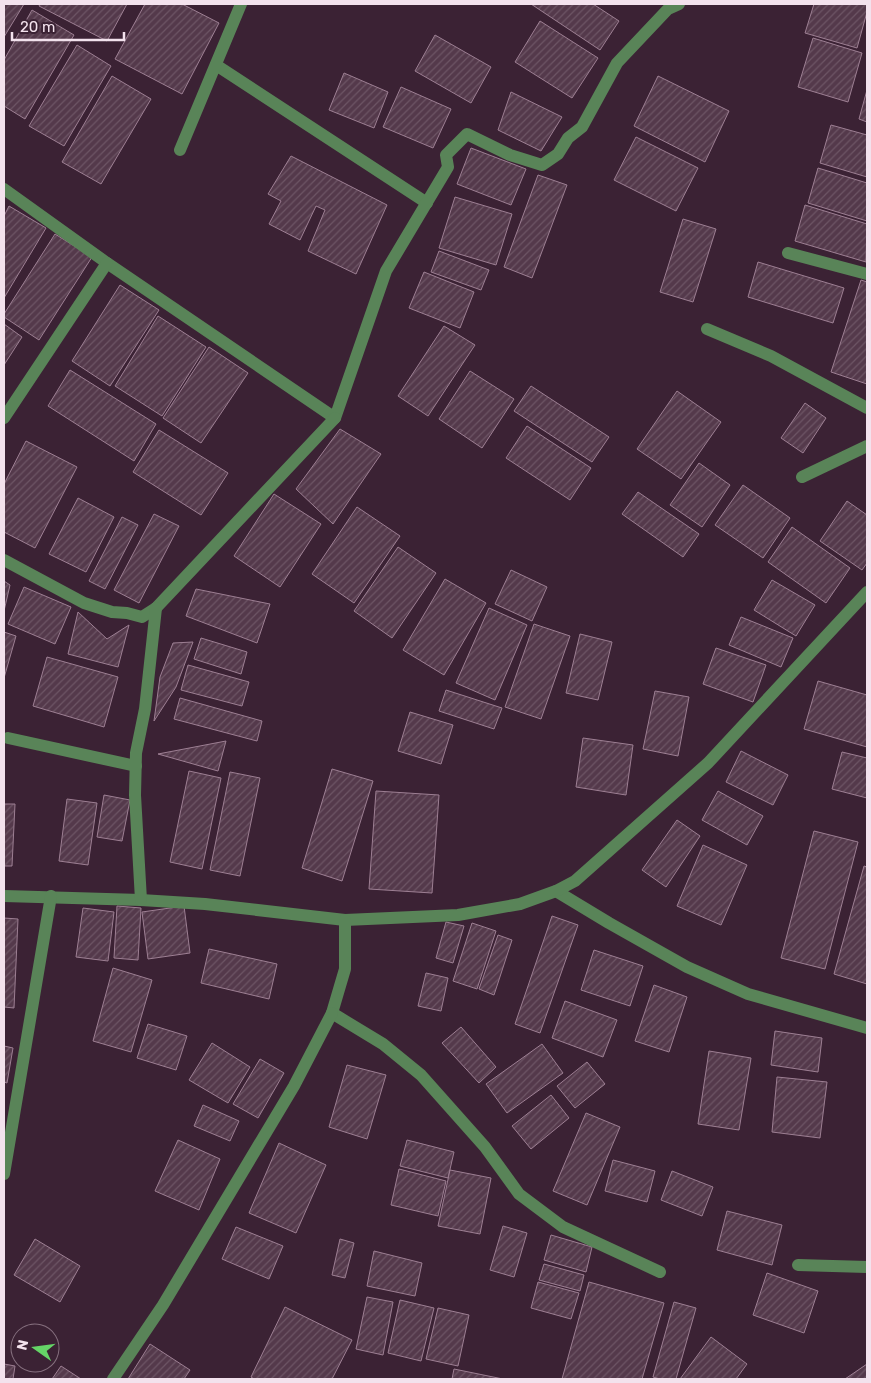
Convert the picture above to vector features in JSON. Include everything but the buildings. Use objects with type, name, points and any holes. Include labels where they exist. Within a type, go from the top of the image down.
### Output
[{"type":"street","points":[[180,150],[241,4]]},
{"type":"street","points":[[4,560],[84,603],[103,609],[142,617],[156,608],[335,418],[386,272],[448,167],[446,155],[467,134],[510,155],[542,164],[558,154],[568,138],[582,127],[617,63],[668,9],[679,4]]},
{"type":"street","points":[[216,65],[427,203]]},
{"type":"street","points":[[4,189],[108,263],[335,418]]},
{"type":"street","points":[[788,253],[867,274]]},
{"type":"street","points":[[4,418],[108,263]]},
{"type":"street","points":[[706,329],[772,356],[867,408]]},
{"type":"street","points":[[802,477],[867,446]]},
{"type":"street","points":[[4,896],[51,896],[205,904],[346,920],[458,915],[520,904],[556,891],[575,881],[708,763],[867,592]]},
{"type":"street","points":[[141,900],[134,795],[136,753],[145,709],[156,608]]},
{"type":"street","points":[[8,738],[136,766]]},
{"type":"street","points":[[556,891],[609,924],[687,967],[739,990],[867,1028]]},
{"type":"street","points":[[4,1174],[51,896]]},
{"type":"street","points":[[113,1379],[163,1305],[264,1137],[294,1086],[332,1013],[345,969],[346,920]]},
{"type":"street","points":[[332,1013],[383,1044],[421,1075],[485,1147],[519,1194],[563,1227],[660,1272]]},
{"type":"street","points":[[798,1265],[867,1266]]}]
